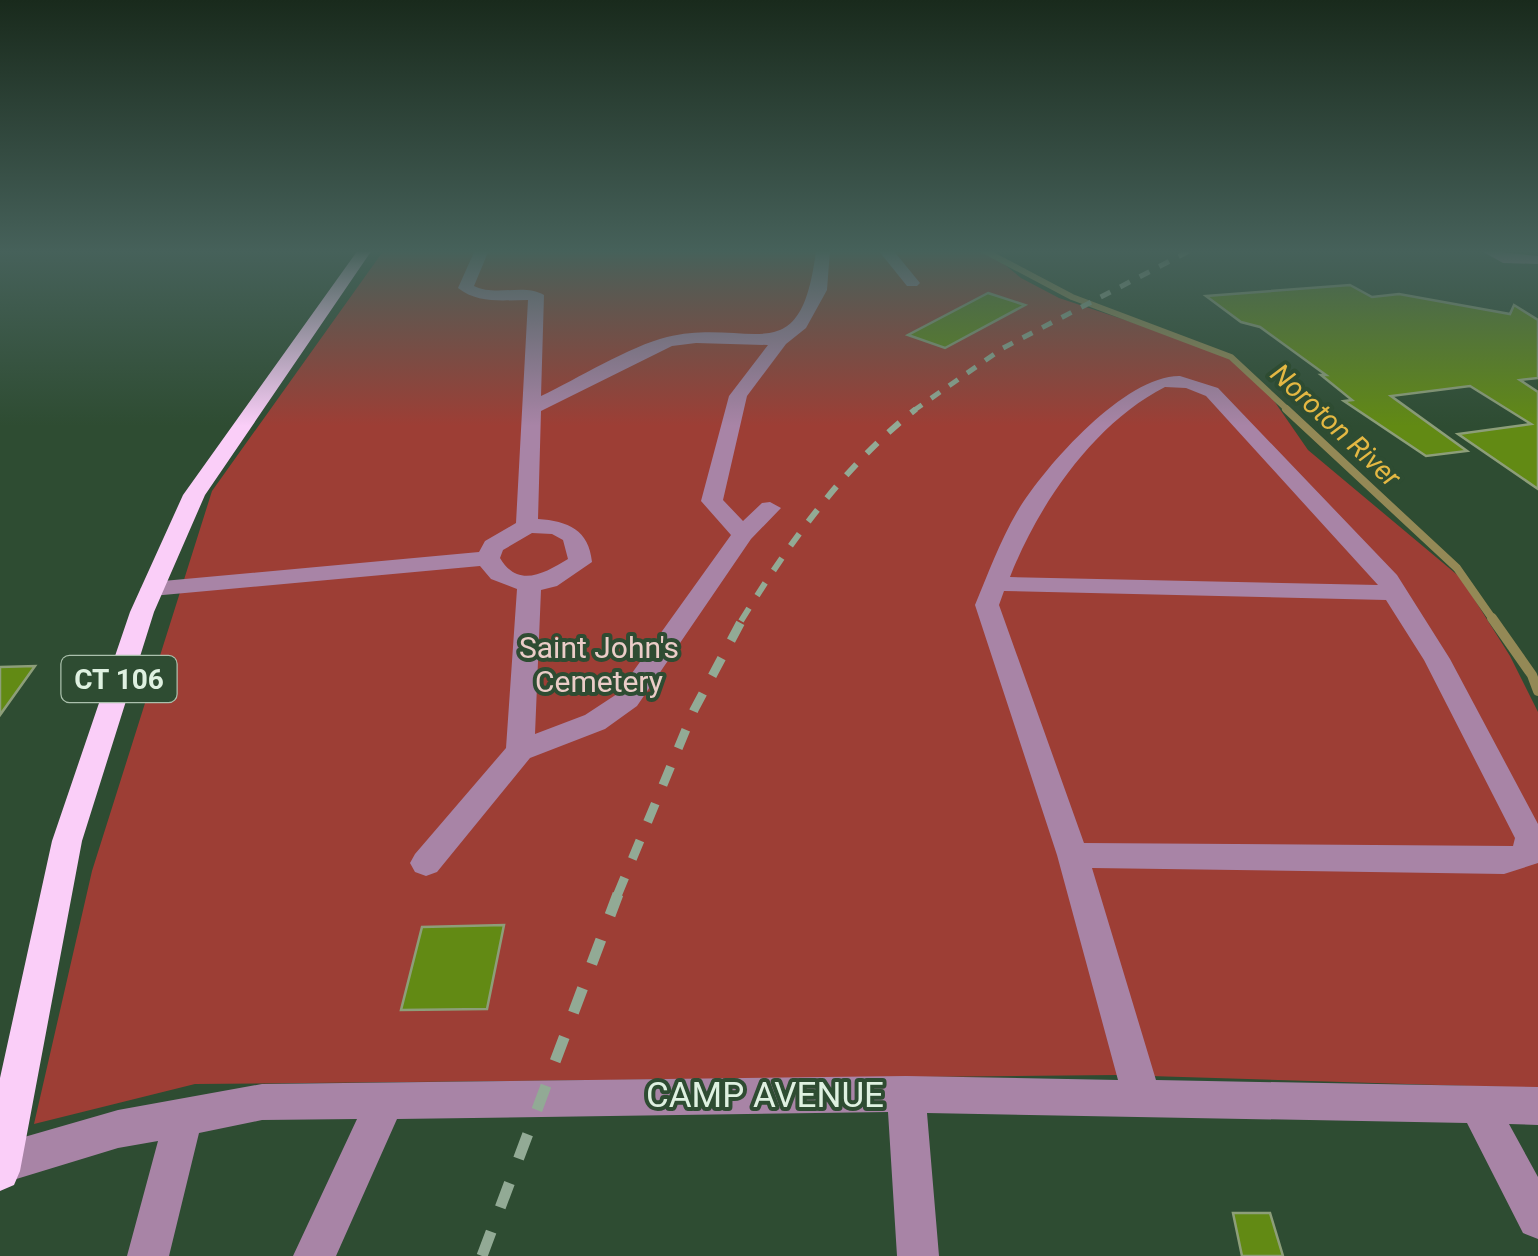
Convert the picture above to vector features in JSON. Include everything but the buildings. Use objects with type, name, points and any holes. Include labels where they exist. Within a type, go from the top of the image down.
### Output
[{"type":"main road","name":"CT 106","points":[[1,1166],[68,841],[130,646],[194,494],[324,309]]},
{"type":"street","points":[[527,526],[536,309]]},
{"type":"street","points":[[743,534],[712,501],[738,396],[780,340],[798,328],[809,309]]},
{"type":"street","points":[[532,408],[668,342],[696,338],[780,340]]},
{"type":"street","points":[[1073,854],[1504,861],[1527,854],[1530,838],[1437,659],[1393,593],[1385,574],[1212,392],[1176,380],[1155,384],[1094,434],[1035,500],[987,605],[1073,854],[1142,1099]]},
{"type":"street","points":[[426,863],[520,751],[594,722],[626,700],[743,534],[770,508]]},
{"type":"street","points":[[527,526],[556,526],[573,535],[580,549],[580,562],[549,581],[529,584],[506,579],[491,567],[488,558],[492,546],[527,526]]},
{"type":"street","points":[[152,589],[488,558]]},
{"type":"street","points":[[520,751],[529,584]]},
{"type":"street","points":[[996,584],[1393,593]]},
{"type":"street","points":[[906,1094],[918,1256]]},
{"type":"street","name":"CAMP AVENUE","points":[[1,1166],[118,1128],[262,1102],[906,1094],[1538,1106]]},
{"type":"street","points":[[314,1256],[386,1099]]},
{"type":"street","points":[[1478,1106],[1538,1218]]},
{"type":"street","points":[[148,1256],[184,1116]]},
{"type":"green space","name":"Saint John's Cemetery","points":[[342,309],[1091,309],[1218,351],[1261,382],[1308,450],[1461,578],[1510,656],[1538,712],[1538,1088],[1117,1075],[195,1084],[34,1124],[92,871],[212,491]]},
{"type":"waterway","name":"Noroton River","points":[[1103,309],[1231,357],[1289,411]]},
{"type":"waterway","name":"Noroton River","points":[[1286,409],[1457,568],[1494,621]]},
{"type":"waterway","name":"Noroton River","points":[[1492,618],[1532,675],[1538,691]]},
{"type":"railway","points":[[913,411],[1003,348],[1079,309]]},
{"type":"railway","points":[[741,621],[841,481],[916,409]]},
{"type":"railway","points":[[617,896],[694,710],[743,618]]},
{"type":"railway","points":[[482,1256],[618,894]]}]
